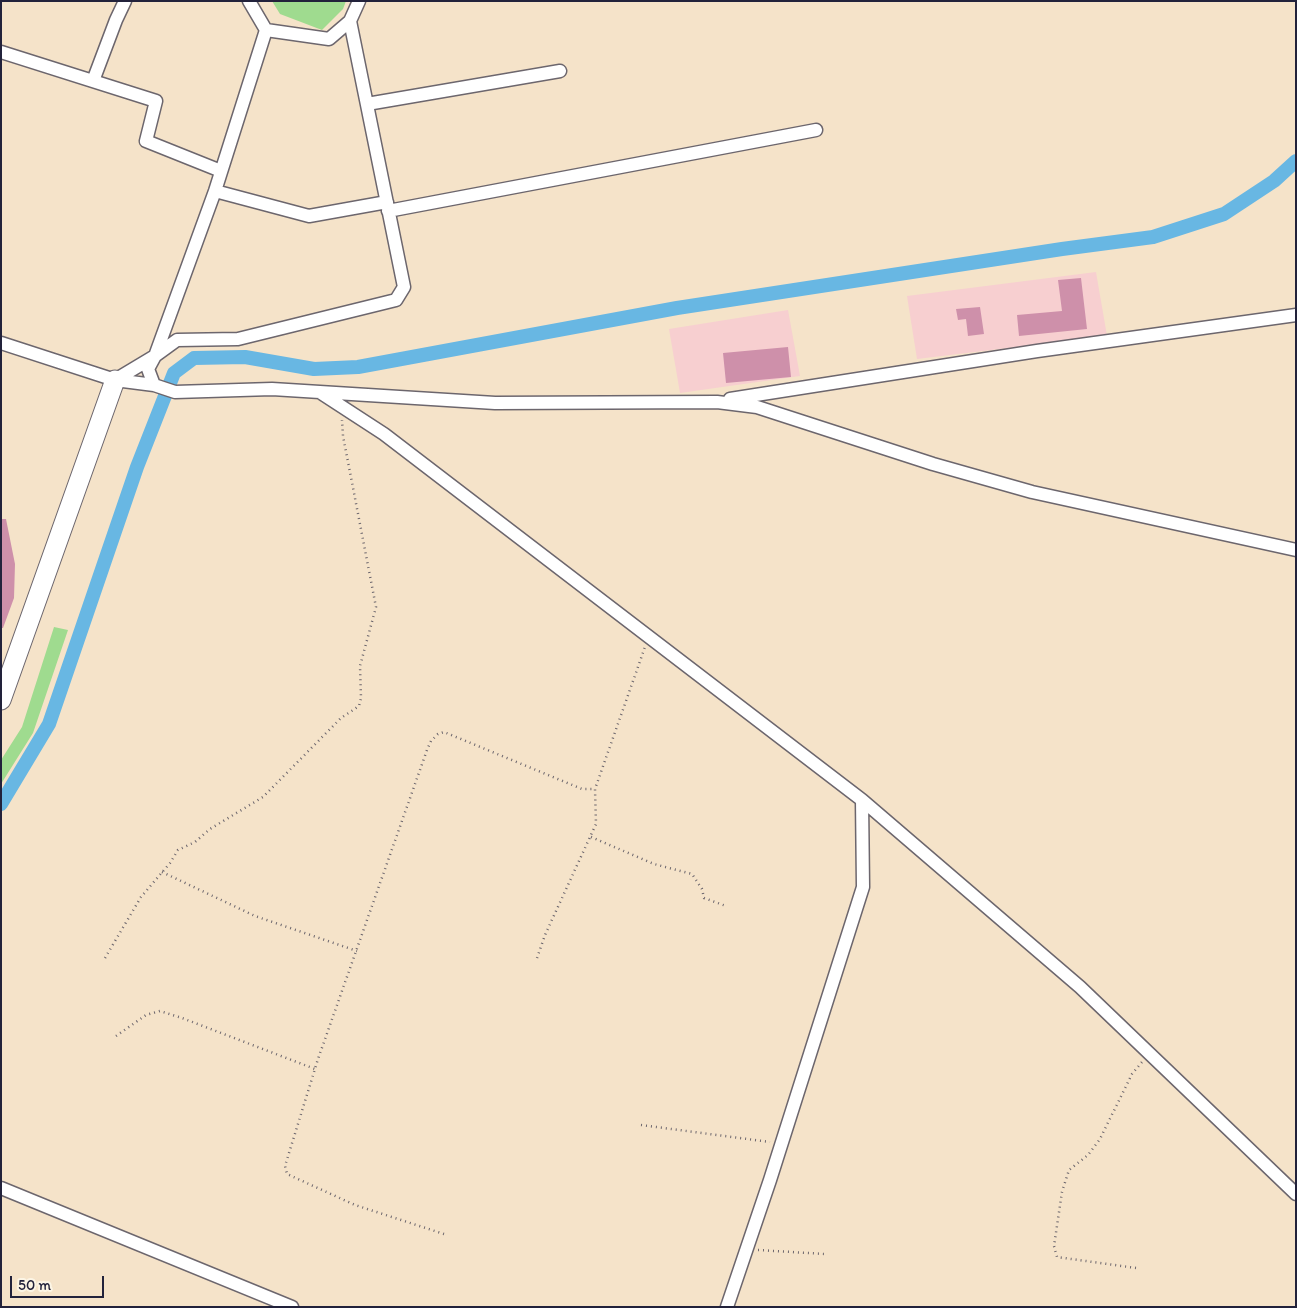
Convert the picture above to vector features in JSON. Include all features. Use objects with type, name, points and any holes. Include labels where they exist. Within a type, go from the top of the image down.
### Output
[{"type":"main road","points":[[1,700],[115,380]]},
{"type":"street","points":[[93,81],[125,1]]},
{"type":"street","points":[[154,385],[148,369],[155,356],[222,171],[266,30],[249,1]]},
{"type":"street","points":[[266,30],[329,39],[350,21],[359,1]]},
{"type":"street","points":[[115,380],[155,356],[177,340],[238,339],[396,300],[404,287],[350,21]]},
{"type":"street","points":[[1,52],[156,100],[146,141],[222,171]]},
{"type":"street","points":[[367,104],[560,71]]},
{"type":"street","points":[[215,191],[309,216],[388,207],[816,130]]},
{"type":"street","points":[[717,402],[1037,351],[1296,314]]},
{"type":"street","points":[[1,343],[115,380],[154,385],[175,392],[272,388],[494,403],[717,402],[757,407],[933,464],[1032,492],[1296,550]]},
{"type":"street","points":[[319,392],[384,434],[862,800],[1080,987],[1296,1194]]},
{"type":"street","points":[[727,1307],[782,1143],[863,887],[862,800]]},
{"type":"street","points":[[1,1188],[292,1307]]},
{"type":"path","points":[[105,958],[141,897],[170,863],[178,850],[195,842],[210,830],[263,797],[335,723],[359,706],[362,698],[360,666],[376,606],[343,436],[342,406]]},
{"type":"path","points":[[537,958],[545,935],[596,824],[595,789],[648,637]]},
{"type":"path","points":[[444,1234],[355,1205],[288,1174],[285,1166],[315,1069],[427,750],[431,741],[438,734],[444,732],[582,788],[595,789]]},
{"type":"path","points":[[591,837],[654,864],[692,874],[702,889],[704,898],[726,906]]},
{"type":"path","points":[[162,872],[255,916],[357,951]]},
{"type":"path","points":[[116,1036],[146,1015],[160,1011],[315,1069]]},
{"type":"path","points":[[1136,1268],[1057,1257],[1054,1246],[1062,1192],[1069,1170],[1088,1155],[1100,1140],[1132,1074],[1149,1053]]},
{"type":"path","points":[[641,1125],[782,1143]]},
{"type":"path","points":[[746,1250],[825,1254]]},
{"type":"shaded area","points":[[1096,272],[1107,336],[917,359],[907,296]]},
{"type":"shaded area","points":[[788,310],[800,376],[680,393],[669,329]]},
{"type":"green space","points":[[272,1],[346,1],[343,9],[322,30],[280,14]]},
{"type":"green space","points":[[54,627],[68,630],[33,733],[1,784],[1,760],[22,727]]},
{"type":"building","points":[[1081,278],[1087,329],[1019,336],[1017,315],[1062,311],[1058,280]]},
{"type":"building","points":[[980,307],[984,334],[968,336],[966,319],[958,320],[956,309]]},
{"type":"building","points":[[788,347],[791,377],[726,383],[723,353]]},
{"type":"building","points":[[1,519],[6,519],[15,564],[14,598],[3,628],[1,628]]},
{"type":"waterway","points":[[1,804],[49,724],[137,467],[174,373],[194,358],[245,357],[314,369],[358,367],[677,308],[1062,249],[1153,237],[1224,214],[1274,181],[1296,161]]}]
